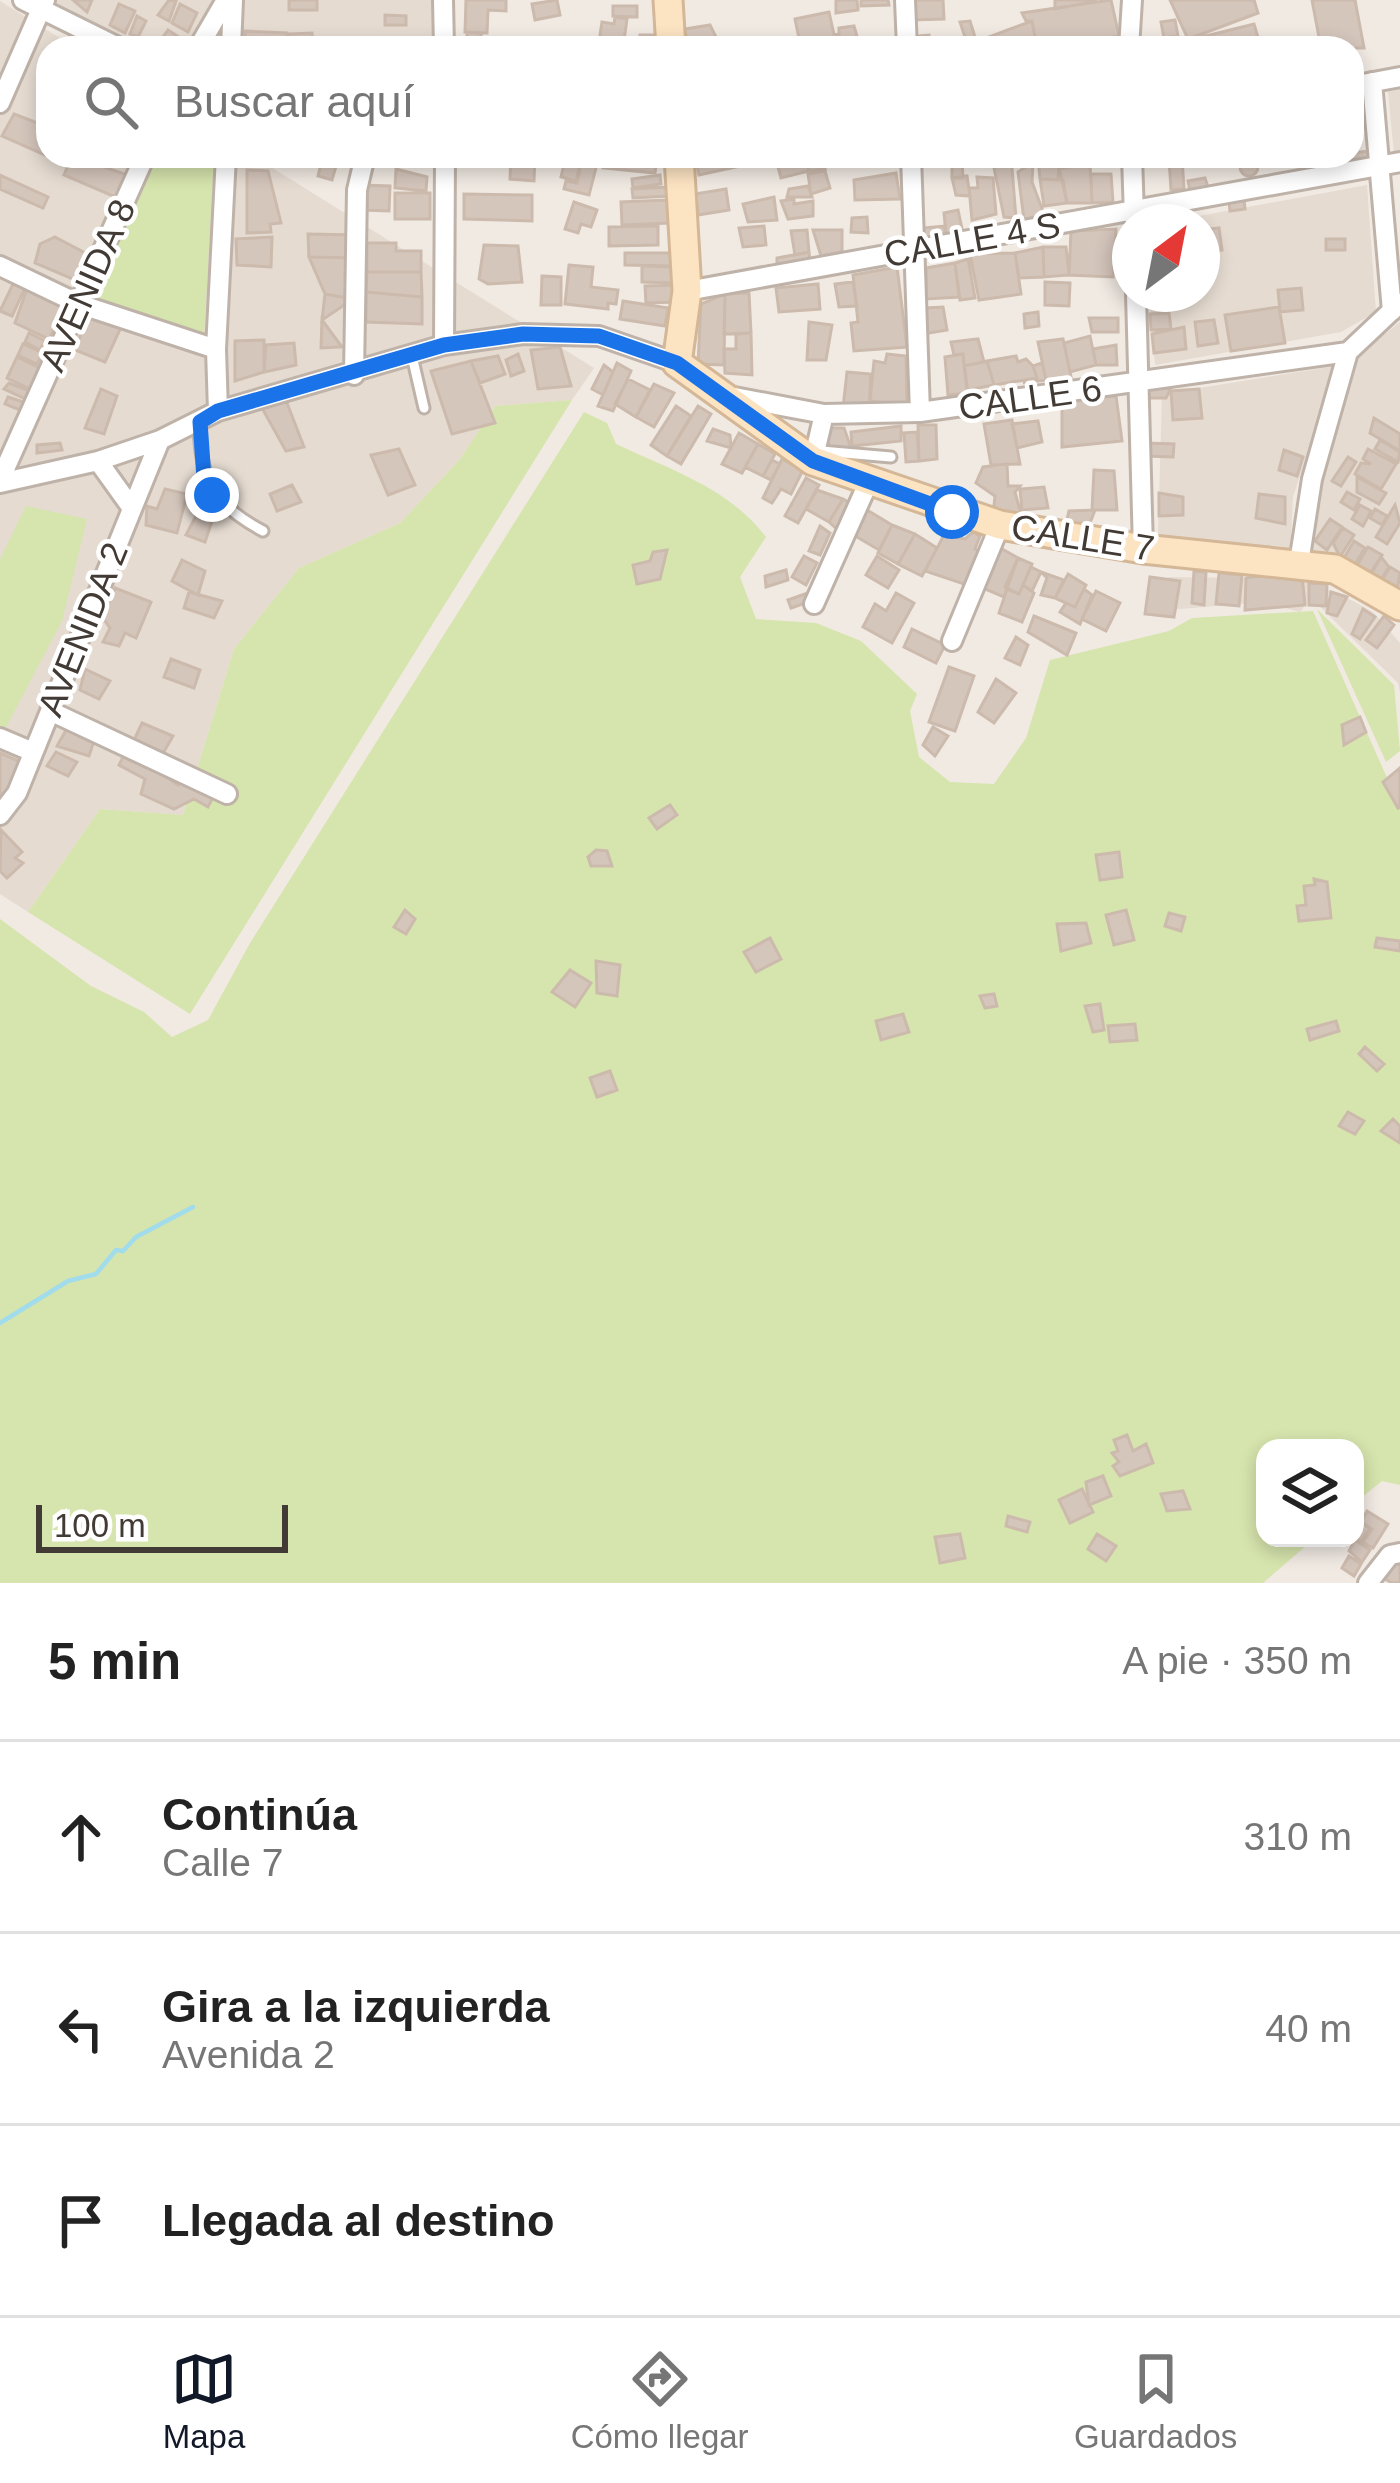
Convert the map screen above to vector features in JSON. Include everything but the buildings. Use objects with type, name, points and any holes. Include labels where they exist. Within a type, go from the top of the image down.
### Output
[{"type":"main road","points":[[668,0],[670,36]]},
{"type":"main road","points":[[677,363],[686,291],[680,168]]},
{"type":"main road","name":"CALLE 7","points":[[677,363],[712,393],[814,456],[868,482],[1000,525],[1143,549],[1299,563],[1350,574],[1400,606]]},
{"type":"street","points":[[206,36],[230,0]]},
{"type":"street","points":[[230,0],[231,36]]},
{"type":"street","points":[[443,0],[444,36]]},
{"type":"street","points":[[905,0],[906,36]]},
{"type":"street","points":[[1128,36],[1132,0]]},
{"type":"street","points":[[0,103],[36,3],[98,36]]},
{"type":"street","points":[[1364,84],[1400,77]]},
{"type":"street","points":[[1299,563],[1312,479],[1348,352],[1396,307],[1390,164],[1364,90]]},
{"type":"street","name":"CALLE 4 S","points":[[1193,204],[1390,164]]},
{"type":"street","name":"AVENIDA 8","points":[[0,481],[140,168]]},
{"type":"street","points":[[218,411],[215,349],[225,168]]},
{"type":"street","points":[[353,375],[357,190],[362,168]]},
{"type":"street","points":[[444,345],[445,168]]},
{"type":"street","points":[[911,168],[920,412]]},
{"type":"street","points":[[1132,168],[1134,204]]},
{"type":"street","name":"CALLE 4 S","points":[[686,291],[1112,219]]},
{"type":"street","points":[[0,266],[79,304],[215,349]]},
{"type":"street","points":[[1136,312],[1143,549]]},
{"type":"street","name":"CALLE 7","points":[[0,481],[98,461],[160,440],[218,411],[444,345],[523,334],[599,336],[677,363]]},
{"type":"street","name":"CALLE 6","points":[[712,393],[824,414],[920,412],[1348,352]]},
{"type":"street","points":[[814,456],[824,414]]},
{"type":"street","name":"AVENIDA 2","points":[[0,815],[17,794],[160,440]]},
{"type":"street","points":[[98,461],[131,508]]},
{"type":"street","points":[[814,604],[868,482]]},
{"type":"street","points":[[952,641],[1000,525]]},
{"type":"street","points":[[50,711],[226,794]]},
{"type":"street","points":[[0,738],[33,752]]},
{"type":"street","points":[[1368,1583],[1390,1555],[1400,1553]]},
{"type":"lane","points":[[412,356],[424,408]]},
{"type":"lane","points":[[200,422],[202,465],[212,495],[232,514],[263,531]]},
{"type":"lane","points":[[814,456],[890,458]]},
{"type":"shaded area","points":[[27,0],[442,0],[443,36],[99,36]]},
{"type":"shaded area","points":[[0,1],[57,36],[36,36],[36,168],[272,168],[594,368],[572,400],[495,406],[460,459],[400,523],[299,568],[234,649],[183,815],[100,809],[28,912],[0,894]]},
{"type":"shaded area","points":[[1400,89],[1400,153],[1394,154],[1388,92]]},
{"type":"shaded area","points":[[1367,185],[1376,312],[1341,332],[1155,365],[1151,312],[1220,312],[1220,212]]},
{"type":"shaded area","points":[[1400,322],[1400,601],[1303,559],[1319,478],[1360,353]]},
{"type":"shaded area","points":[[1336,366],[1293,497],[1290,552],[1158,536],[1162,394]]},
{"type":"shaded area","points":[[1169,577],[1304,579],[1353,601],[1373,612],[1400,643],[1400,692],[1398,683],[1311,598],[1300,612],[1263,602],[1145,612]]},
{"type":"green space","points":[[144,168],[213,168],[204,337],[84,300]]},
{"type":"green space","points":[[572,400],[190,1014],[28,912],[100,809],[183,815],[234,649],[299,568],[400,523],[460,459],[495,406]]},
{"type":"green space","points":[[584,412],[607,423],[616,444],[698,482],[751,520],[766,537],[740,577],[756,619],[816,623],[861,641],[917,694],[910,711],[919,757],[950,782],[994,784],[1026,738],[1050,660],[1169,631],[1192,618],[1313,611],[1400,807],[1400,1485],[1382,1481],[1364,1496],[1364,1439],[1256,1439],[1256,1547],[1305,1547],[1263,1583],[0,1583],[0,919],[91,986],[144,1012],[172,1037],[208,1020],[250,943]]},
{"type":"green space","points":[[26,506],[87,519],[62,621],[4,731],[0,729],[0,559]]},
{"type":"green space","points":[[1317,609],[1394,685],[1400,751],[1386,762]]},
{"type":"waterway","points":[[0,1323],[68,1281],[96,1274],[116,1250],[123,1251],[136,1237],[193,1207]]},
{"type":"route","points":[[212,495],[204,478],[200,422],[218,411],[444,345],[523,334],[599,336],[677,363],[712,393],[813,461],[952,512]]}]
